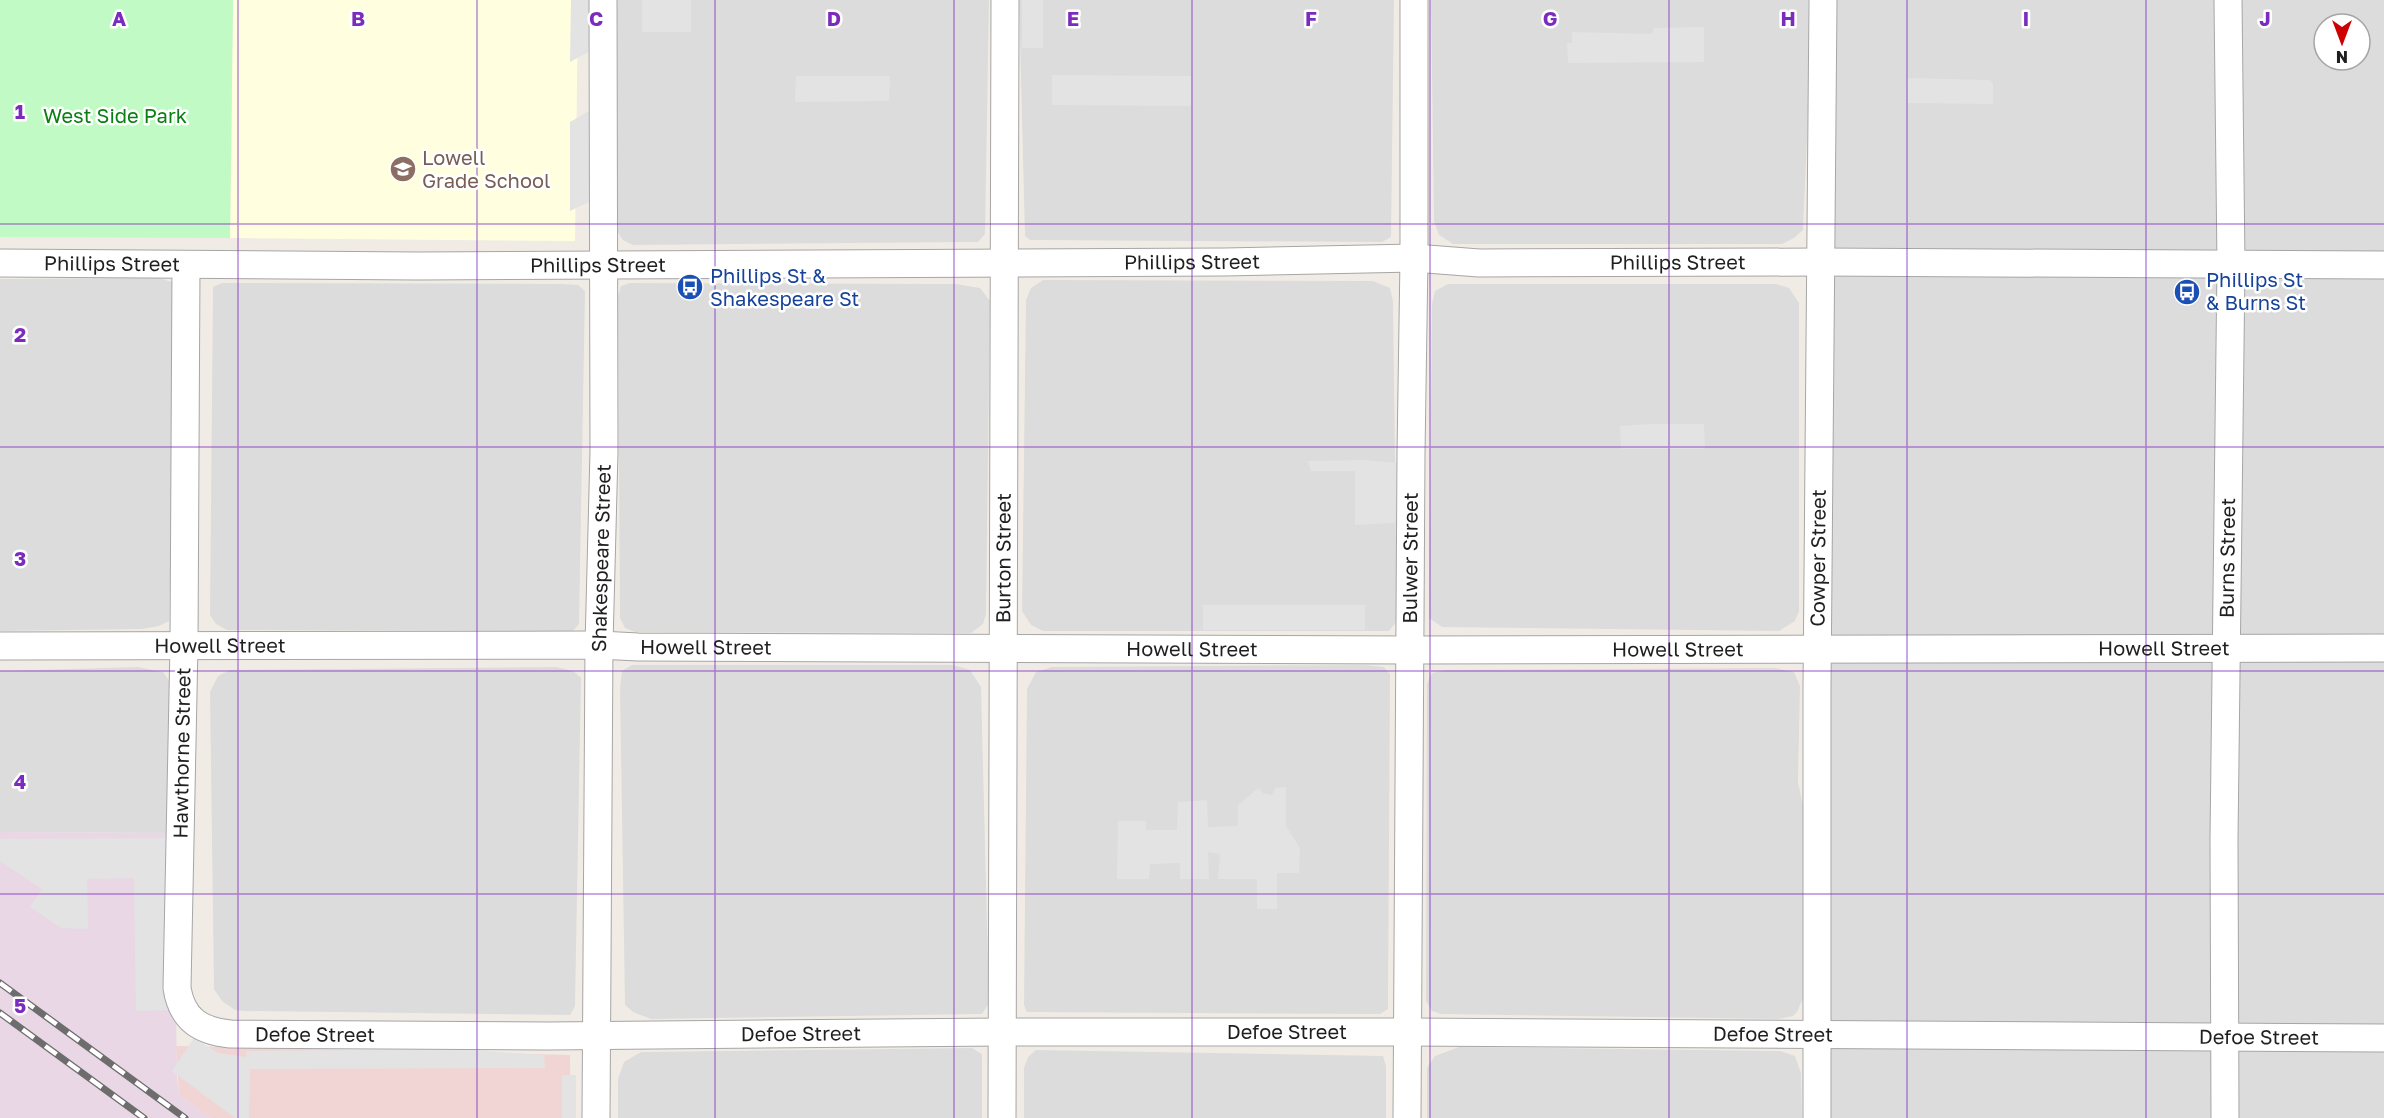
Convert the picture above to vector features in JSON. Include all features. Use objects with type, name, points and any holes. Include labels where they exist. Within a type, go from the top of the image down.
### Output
[{"type":"street","name":"Shakespeare Street","points":[[596,1118],[599,645],[604,452],[603,0]]},
{"type":"street","name":"Burton Street","points":[[1002,1118],[1005,0]]},
{"type":"street","name":"Bulwer Street","points":[[1407,1118],[1414,0]]},
{"type":"street","name":"Cowper Street","points":[[1817,1118],[1817,648],[1823,0]]},
{"type":"street","name":"Burns Street","points":[[2225,1118],[2227,1038],[2224,839],[2231,265],[2228,0]]},
{"type":"street","name":"Phillips Street","points":[[0,263],[186,266],[603,265],[1225,262],[1414,258],[1479,263],[2384,265]]},
{"type":"street","name":"Hawthorne Street","points":[[186,266],[184,645],[177,988],[182,1005],[193,1020]]},
{"type":"street","name":"Howell Street","points":[[0,646],[599,645],[1411,650],[2384,648]]},
{"type":"street","name":"Defoe Street","points":[[193,1020],[208,1030],[230,1034],[1408,1032],[2384,1038]]},
{"type":"shaded area","name":"Lowell Grade School","points":[[233,0],[578,0],[575,241],[230,238]]},
{"type":"shaded area","points":[[571,0],[591,0],[590,51],[570,62]]},
{"type":"shaded area","points":[[613,0],[989,0],[985,234],[978,242],[633,245],[623,240],[616,230]]},
{"type":"shaded area","points":[[642,0],[691,0],[691,32],[642,32]]},
{"type":"shaded area","points":[[1019,0],[1394,0],[1391,237],[1382,242],[1030,240],[1025,236]]},
{"type":"shaded area","points":[[1022,0],[1043,0],[1043,48],[1022,48]]},
{"type":"shaded area","points":[[1431,0],[1808,0],[1809,92],[1803,230],[1782,244],[1453,244],[1439,235],[1434,221]]},
{"type":"shaded area","points":[[1834,0],[2384,0],[2384,1118],[1825,1118]]},
{"type":"shaded area","points":[[1704,27],[1704,62],[1568,63],[1567,43],[1572,43],[1572,32],[1652,34],[1654,28]]},
{"type":"shaded area","points":[[1052,75],[1191,76],[1191,106],[1052,105]]},
{"type":"shaded area","points":[[796,76],[890,76],[889,101],[795,102]]},
{"type":"shaded area","points":[[1907,78],[1989,80],[1993,84],[1993,104],[1908,103]]},
{"type":"shaded area","points":[[591,110],[591,201],[570,211],[570,122]]},
{"type":"shaded area","points":[[159,278],[172,282],[177,291],[169,621],[159,626],[142,629],[0,631],[0,279]]},
{"type":"shaded area","points":[[1043,280],[1373,281],[1390,288],[1393,301],[1397,621],[1389,631],[1043,631],[1031,625],[1022,611],[1026,300],[1031,288]]},
{"type":"shaded area","points":[[222,283],[561,284],[578,285],[585,291],[579,624],[573,631],[227,630],[216,624],[210,615],[213,287]]},
{"type":"shaded area","points":[[630,283],[956,284],[980,288],[990,301],[986,614],[983,624],[971,633],[635,632],[625,628],[620,618],[618,296],[621,286]]},
{"type":"shaded area","points":[[1448,284],[1776,284],[1789,288],[1799,303],[1799,611],[1795,621],[1779,631],[1442,627],[1429,618],[1432,304],[1435,291]]},
{"type":"shaded area","points":[[1704,424],[1705,449],[1621,449],[1620,426]]},
{"type":"shaded area","points":[[1365,460],[1397,463],[1395,523],[1355,525],[1355,471],[1311,471],[1308,461]]},
{"type":"shaded area","points":[[1203,605],[1365,605],[1365,630],[1203,630]]},
{"type":"shaded area","points":[[632,665],[953,665],[970,670],[981,687],[989,1003],[982,1014],[651,1019],[633,1012],[625,1005],[620,688],[622,671]]},
{"type":"shaded area","points":[[1364,665],[1384,667],[1390,674],[1388,1009],[1380,1014],[1027,1012],[1024,1005],[1027,689],[1036,672],[1052,667]]},
{"type":"shaded area","points":[[138,667],[163,672],[172,685],[173,833],[0,832],[0,671]]},
{"type":"shaded area","points":[[556,667],[573,671],[581,678],[575,1006],[570,1015],[244,1011],[235,1010],[222,1001],[214,989],[210,692],[218,676],[230,670]]},
{"type":"shaded area","points":[[1775,668],[1794,672],[1800,686],[1798,782],[1805,815],[1803,998],[1793,1016],[1778,1019],[1441,1014],[1432,1011],[1426,1001],[1427,684],[1432,673],[1446,670]]},
{"type":"shaded area","points":[[1286,787],[1286,826],[1300,848],[1299,873],[1277,873],[1277,909],[1257,909],[1257,879],[1218,879],[1220,854],[1208,852],[1209,879],[1180,879],[1180,863],[1150,864],[1149,879],[1117,879],[1118,821],[1146,821],[1146,830],[1177,830],[1178,802],[1207,800],[1208,827],[1238,826],[1238,805],[1258,788],[1263,793],[1272,795],[1275,788]]},
{"type":"shaded area","points":[[0,832],[173,833],[179,1095],[210,1118],[0,1118]]},
{"type":"shaded area","points":[[166,838],[168,1010],[136,1011],[134,878],[87,879],[88,929],[61,928],[30,907],[42,889],[0,861],[0,839]]},
{"type":"shaded area","points":[[194,1038],[218,1053],[246,1057],[247,1051],[457,1049],[544,1055],[545,1068],[250,1069],[249,1118],[235,1118],[172,1071]]},
{"type":"shaded area","points":[[176,1046],[570,1055],[571,1118],[210,1118],[179,1095]]},
{"type":"shaded area","points":[[1459,1047],[1780,1051],[1795,1056],[1801,1073],[1802,1118],[1427,1118],[1427,1068],[1435,1056]]},
{"type":"shaded area","points":[[972,1048],[982,1054],[982,1118],[618,1118],[618,1079],[624,1062],[641,1052]]},
{"type":"shaded area","points":[[1036,1050],[1383,1056],[1386,1066],[1386,1118],[1024,1118],[1024,1068],[1028,1057]]},
{"type":"shaded area","points":[[562,1075],[576,1075],[576,1118],[562,1118]]},
{"type":"green space","name":"West Side Park","points":[[0,0],[233,0],[230,238],[0,237]]},
{"type":"railway","points":[[0,983],[185,1118]]},
{"type":"railway","points":[[0,1013],[144,1118]]},
{"type":"place","name":"Lowell Grade School","points":[[403,169]]},
{"type":"place","name":"Phillips St & Shakespeare St","points":[[690,287]]},
{"type":"place","name":"Phillips St & Burns St","points":[[2187,292]]}]
